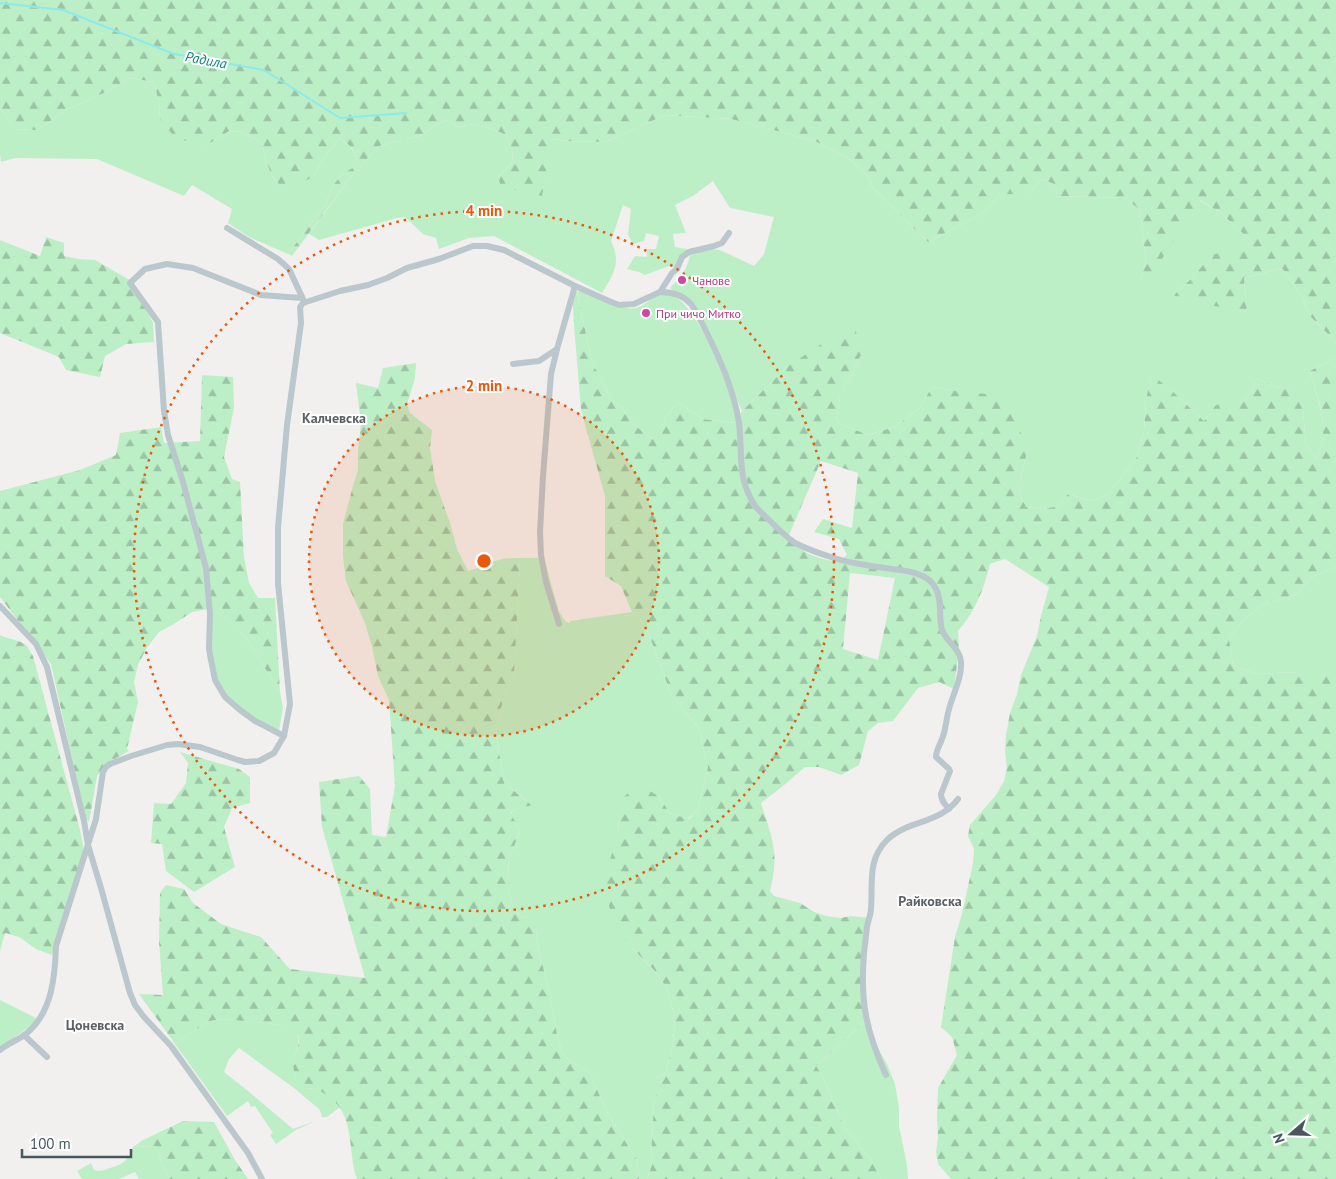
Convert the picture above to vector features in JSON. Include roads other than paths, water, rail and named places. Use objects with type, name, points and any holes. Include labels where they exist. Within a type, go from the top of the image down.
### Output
[{"type":"street","points":[[227,228],[278,259],[289,269],[304,300]]},
{"type":"street","points":[[660,292],[672,273],[677,269],[682,257],[689,252],[722,243],[729,233]]},
{"type":"street","points":[[284,736],[255,721],[240,710],[225,697],[215,680],[209,649],[210,614],[206,568],[183,482],[168,435],[164,411],[158,322],[130,283],[145,269],[167,264],[193,268],[261,294],[304,300],[368,285],[407,268],[439,259],[473,246],[487,246],[504,250],[575,286],[619,305],[634,304],[660,292],[668,292],[679,296],[690,303],[711,342],[736,406],[739,424],[741,470],[747,489],[756,507],[794,542],[812,550],[834,558],[918,574],[929,579],[936,588],[941,604],[940,618],[943,631],[946,638],[957,650],[961,662],[960,674],[943,738],[936,753],[936,756],[950,769],[941,794],[942,801],[949,809]]},
{"type":"street","points":[[559,624],[546,582],[541,555],[540,532],[551,374],[575,286]]},
{"type":"street","points":[[0,1050],[24,1036],[40,1018],[47,1005],[52,988],[56,946],[96,819],[103,772],[106,767],[131,756],[167,745],[178,744],[200,747],[245,762],[259,761],[274,753],[284,736],[290,704],[278,583],[278,528],[287,425],[301,323],[300,307],[304,300]]},
{"type":"street","points":[[513,364],[539,361],[557,349]]},
{"type":"street","points":[[0,606],[36,644],[48,667],[84,820],[88,845],[135,1005],[176,1054],[248,1153],[262,1179]]},
{"type":"street","points":[[886,1075],[868,1029],[863,994],[864,953],[871,914],[872,868],[880,850],[894,834],[941,815],[958,799]]},
{"type":"street","points":[[24,1036],[48,1057]]},
{"type":"waterway","name":"Радила","points":[[0,3],[63,10],[174,54],[264,70],[340,118],[406,113]]},
{"type":"place","name":"Чанове","points":[[682,280]]},
{"type":"place","name":"При чичо Митко","points":[[646,313]]},
{"type":"district","name":"Калчевска","points":[[334,418]]},
{"type":"district","name":"Райковска","points":[[930,901]]},
{"type":"district","name":"Цоневска","points":[[95,1025]]}]
